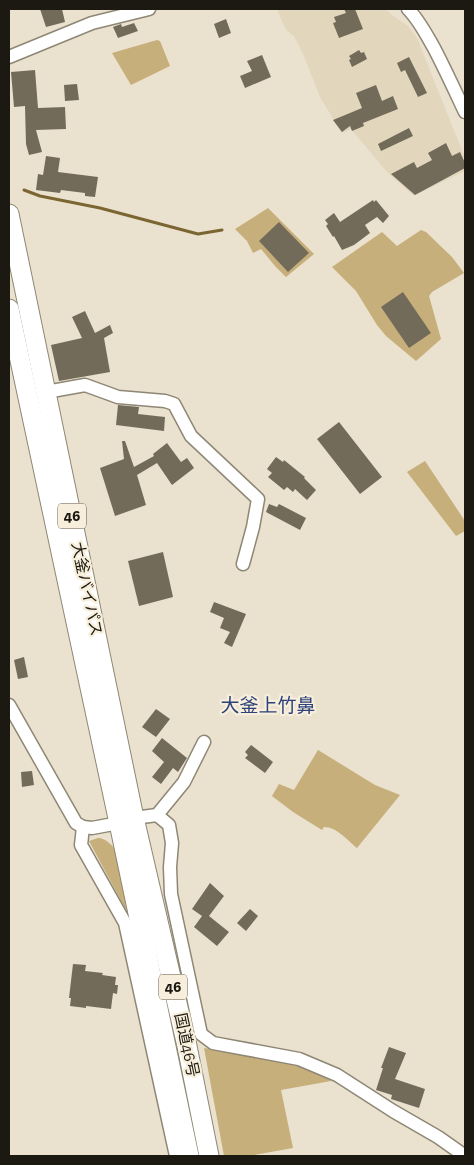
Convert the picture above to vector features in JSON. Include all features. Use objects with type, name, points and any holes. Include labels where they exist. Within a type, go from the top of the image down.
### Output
[{"type":"highway","name":"大釜バイパス","points":[[9,214],[46,392],[126,820]]},
{"type":"highway","name":"大釜バイパス","points":[[9,309],[126,820]]},
{"type":"highway","name":"国道46号","points":[[126,820],[189,1156]]},
{"type":"highway","name":"国道46号","points":[[126,820],[188,1046],[210,1156]]},
{"type":"street","points":[[9,57],[92,23],[149,9]]},
{"type":"street","points":[[408,10],[425,32],[465,112]]},
{"type":"street","points":[[46,392],[85,385],[118,397],[165,401],[174,404],[191,436],[258,499],[243,564]]},
{"type":"street","points":[[10,708],[76,823],[83,827],[92,828],[157,814],[184,782],[204,742]]},
{"type":"street","points":[[157,814],[169,825],[172,843],[170,894],[201,1034],[213,1043],[299,1060],[337,1076],[438,1137],[465,1156]]},
{"type":"street","points":[[83,827],[81,845],[125,923],[176,1156]]},
{"type":"shaded area","points":[[277,9],[386,9],[408,26],[417,38],[465,158],[465,171],[413,195],[388,173],[351,129],[342,133],[320,97],[304,56],[294,36],[286,30]]},
{"type":"shaded area","points":[[157,40],[160,41],[170,66],[131,85],[112,53]]},
{"type":"shaded area","points":[[268,208],[314,254],[286,277],[261,249],[253,253],[247,241],[235,229]]},
{"type":"shaded area","points":[[421,230],[426,232],[452,257],[464,273],[432,292],[429,296],[441,339],[416,361],[386,336],[356,291],[332,267],[382,232],[397,246]]},
{"type":"shaded area","points":[[425,461],[465,521],[465,531],[456,536],[407,472]]},
{"type":"shaded area","points":[[318,750],[375,785],[400,795],[357,848],[338,832],[324,827],[322,830],[272,796],[279,784],[294,790]]},
{"type":"shaded area","points":[[98,838],[108,842],[116,852],[127,912],[89,841]]},
{"type":"shaded area","points":[[204,1048],[290,1063],[315,1071],[331,1081],[281,1090],[293,1148],[249,1156],[224,1156]]},
{"type":"building","points":[[40,9],[62,9],[65,22],[46,27]]},
{"type":"building","points":[[344,9],[355,9],[363,29],[339,38],[333,23],[336,22],[334,17],[346,13]]},
{"type":"building","points":[[226,19],[231,33],[219,38],[214,24]]},
{"type":"building","points":[[134,23],[138,31],[118,38],[113,27],[121,24],[122,27]]},
{"type":"building","points":[[359,50],[361,53],[364,52],[367,59],[352,67],[349,56]]},
{"type":"building","points":[[262,55],[271,77],[245,88],[240,76],[252,71],[247,61]]},
{"type":"building","points":[[409,57],[427,93],[418,97],[405,70],[401,72],[397,63]]},
{"type":"building","points":[[35,70],[38,108],[65,107],[66,129],[36,130],[42,152],[29,155],[26,144],[25,106],[14,107],[11,72]]},
{"type":"building","points":[[77,84],[79,100],[65,101],[64,85]]},
{"type":"building","points":[[376,85],[382,101],[393,96],[398,109],[363,123],[364,126],[352,131],[350,126],[342,132],[333,120],[362,108],[356,93]]},
{"type":"building","points":[[409,128],[413,136],[381,151],[378,144]]},
{"type":"building","points":[[446,143],[452,156],[460,152],[465,168],[415,195],[391,174],[414,162],[417,168],[432,160],[428,153]]},
{"type":"building","points":[[46,156],[60,158],[58,172],[98,177],[95,197],[85,196],[85,193],[61,190],[60,193],[36,190],[38,174],[43,175]]},
{"type":"building","points":[[373,200],[374,202],[376,200],[389,216],[383,223],[377,217],[365,225],[370,233],[354,245],[342,250],[326,226],[328,224],[325,220],[334,213],[340,222]]},
{"type":"building","points":[[279,222],[309,253],[288,272],[259,241]]},
{"type":"building","points":[[403,292],[431,333],[409,348],[381,307]]},
{"type":"building","points":[[85,311],[95,333],[110,325],[113,333],[104,338],[110,372],[59,381],[51,345],[82,338],[72,317]]},
{"type":"building","points":[[118,405],[139,407],[138,414],[165,417],[164,431],[116,425]]},
{"type":"building","points":[[339,422],[382,477],[360,494],[317,439]]},
{"type":"building","points":[[122,441],[125,441],[134,467],[154,456],[153,454],[167,443],[181,462],[187,458],[194,468],[172,485],[157,463],[137,475],[146,505],[115,516],[100,468],[124,459]]},
{"type":"building","points":[[276,457],[283,462],[284,460],[305,477],[316,490],[307,500],[295,489],[293,492],[287,487],[284,490],[268,477],[272,473],[267,469]]},
{"type":"building","points":[[269,504],[277,507],[279,504],[306,518],[300,530],[266,512]]},
{"type":"building","points":[[163,552],[173,597],[139,606],[128,561]]},
{"type":"building","points":[[214,602],[246,614],[232,647],[224,643],[230,632],[220,628],[224,618],[210,612]]},
{"type":"building","points":[[24,657],[28,677],[18,679],[14,660]]},
{"type":"building","points":[[156,709],[170,719],[156,737],[142,727]]},
{"type":"building","points":[[162,738],[187,758],[178,772],[173,768],[161,784],[152,777],[164,762],[152,751]]},
{"type":"building","points":[[251,745],[273,762],[265,773],[245,758],[248,755],[245,752]]},
{"type":"building","points":[[32,771],[34,785],[22,787],[21,772]]},
{"type":"building","points":[[210,883],[224,896],[209,916],[229,932],[217,946],[194,927],[202,916],[192,909]]},
{"type":"building","points":[[250,909],[258,916],[246,931],[237,923]]},
{"type":"building","points":[[73,964],[86,965],[85,971],[116,977],[115,985],[118,985],[117,994],[113,993],[111,1009],[70,1006],[71,998],[69,998]]},
{"type":"building","points":[[389,1047],[406,1053],[395,1079],[425,1089],[419,1108],[391,1099],[392,1095],[376,1090],[383,1068],[381,1068]]},
{"type":"waterway","points":[[24,190],[40,196],[100,208],[198,234],[222,230]]},
{"type":"district","name":"大釜上竹鼻","points":[[268,705]]}]
